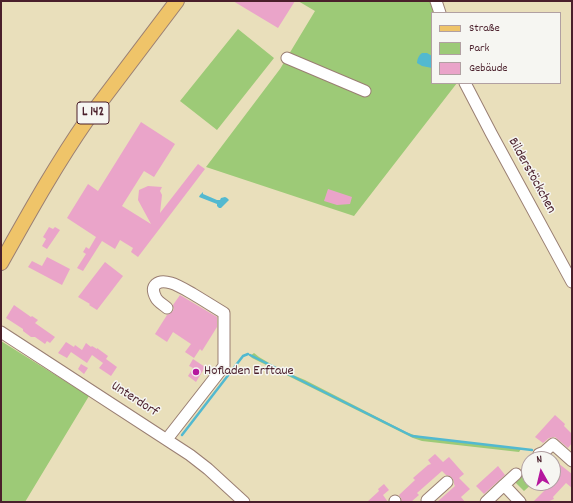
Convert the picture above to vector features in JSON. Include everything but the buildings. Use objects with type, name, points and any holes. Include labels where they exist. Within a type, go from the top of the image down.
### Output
[{"type":"main road","name":"L 142","points":[[1,263],[56,167],[74,139],[177,1]]},
{"type":"street","points":[[436,1],[440,12]]},
{"type":"street","points":[[287,58],[365,91]]},
{"type":"street","name":"Bilderstöckchen","points":[[466,84],[572,282]]},
{"type":"street","points":[[167,308],[156,300],[154,295],[155,285],[158,282],[171,283],[184,289],[224,313],[224,366],[167,439]]},
{"type":"street","name":"Unterdorf","points":[[1,332],[190,455],[208,469],[244,502]]},
{"type":"street","points":[[545,451],[553,444],[561,451]]},
{"type":"street","points":[[561,451],[572,461]]},
{"type":"street","points":[[486,502],[516,474]]},
{"type":"street","points":[[427,501],[447,482]]},
{"type":"street","points":[[504,486],[520,502]]},
{"type":"green space","points":[[298,1],[431,1],[435,12],[431,12],[431,84],[456,84],[354,216],[206,167],[280,69],[315,11]]},
{"type":"green space","points":[[238,29],[274,58],[217,130],[180,101]]},
{"type":"green space","points":[[1,341],[89,396],[25,502],[1,502]]},
{"type":"green space","points":[[254,353],[281,370],[305,380],[414,435],[521,449],[519,452],[422,441],[413,438],[252,358],[250,356]]},
{"type":"green space","points":[[521,471],[521,488],[512,479]]},
{"type":"water","points":[[422,53],[427,53],[431,55],[431,68],[422,66],[417,63]]},
{"type":"water","points":[[203,192],[203,194],[217,200],[225,197],[229,200],[221,208],[219,208],[217,204],[199,197]]},
{"type":"waterway","points":[[182,435],[243,356],[248,354]]},
{"type":"waterway","points":[[250,355],[412,436],[532,450]]},
{"type":"place","name":"Hofladen Erftaue","points":[[196,372]]}]
